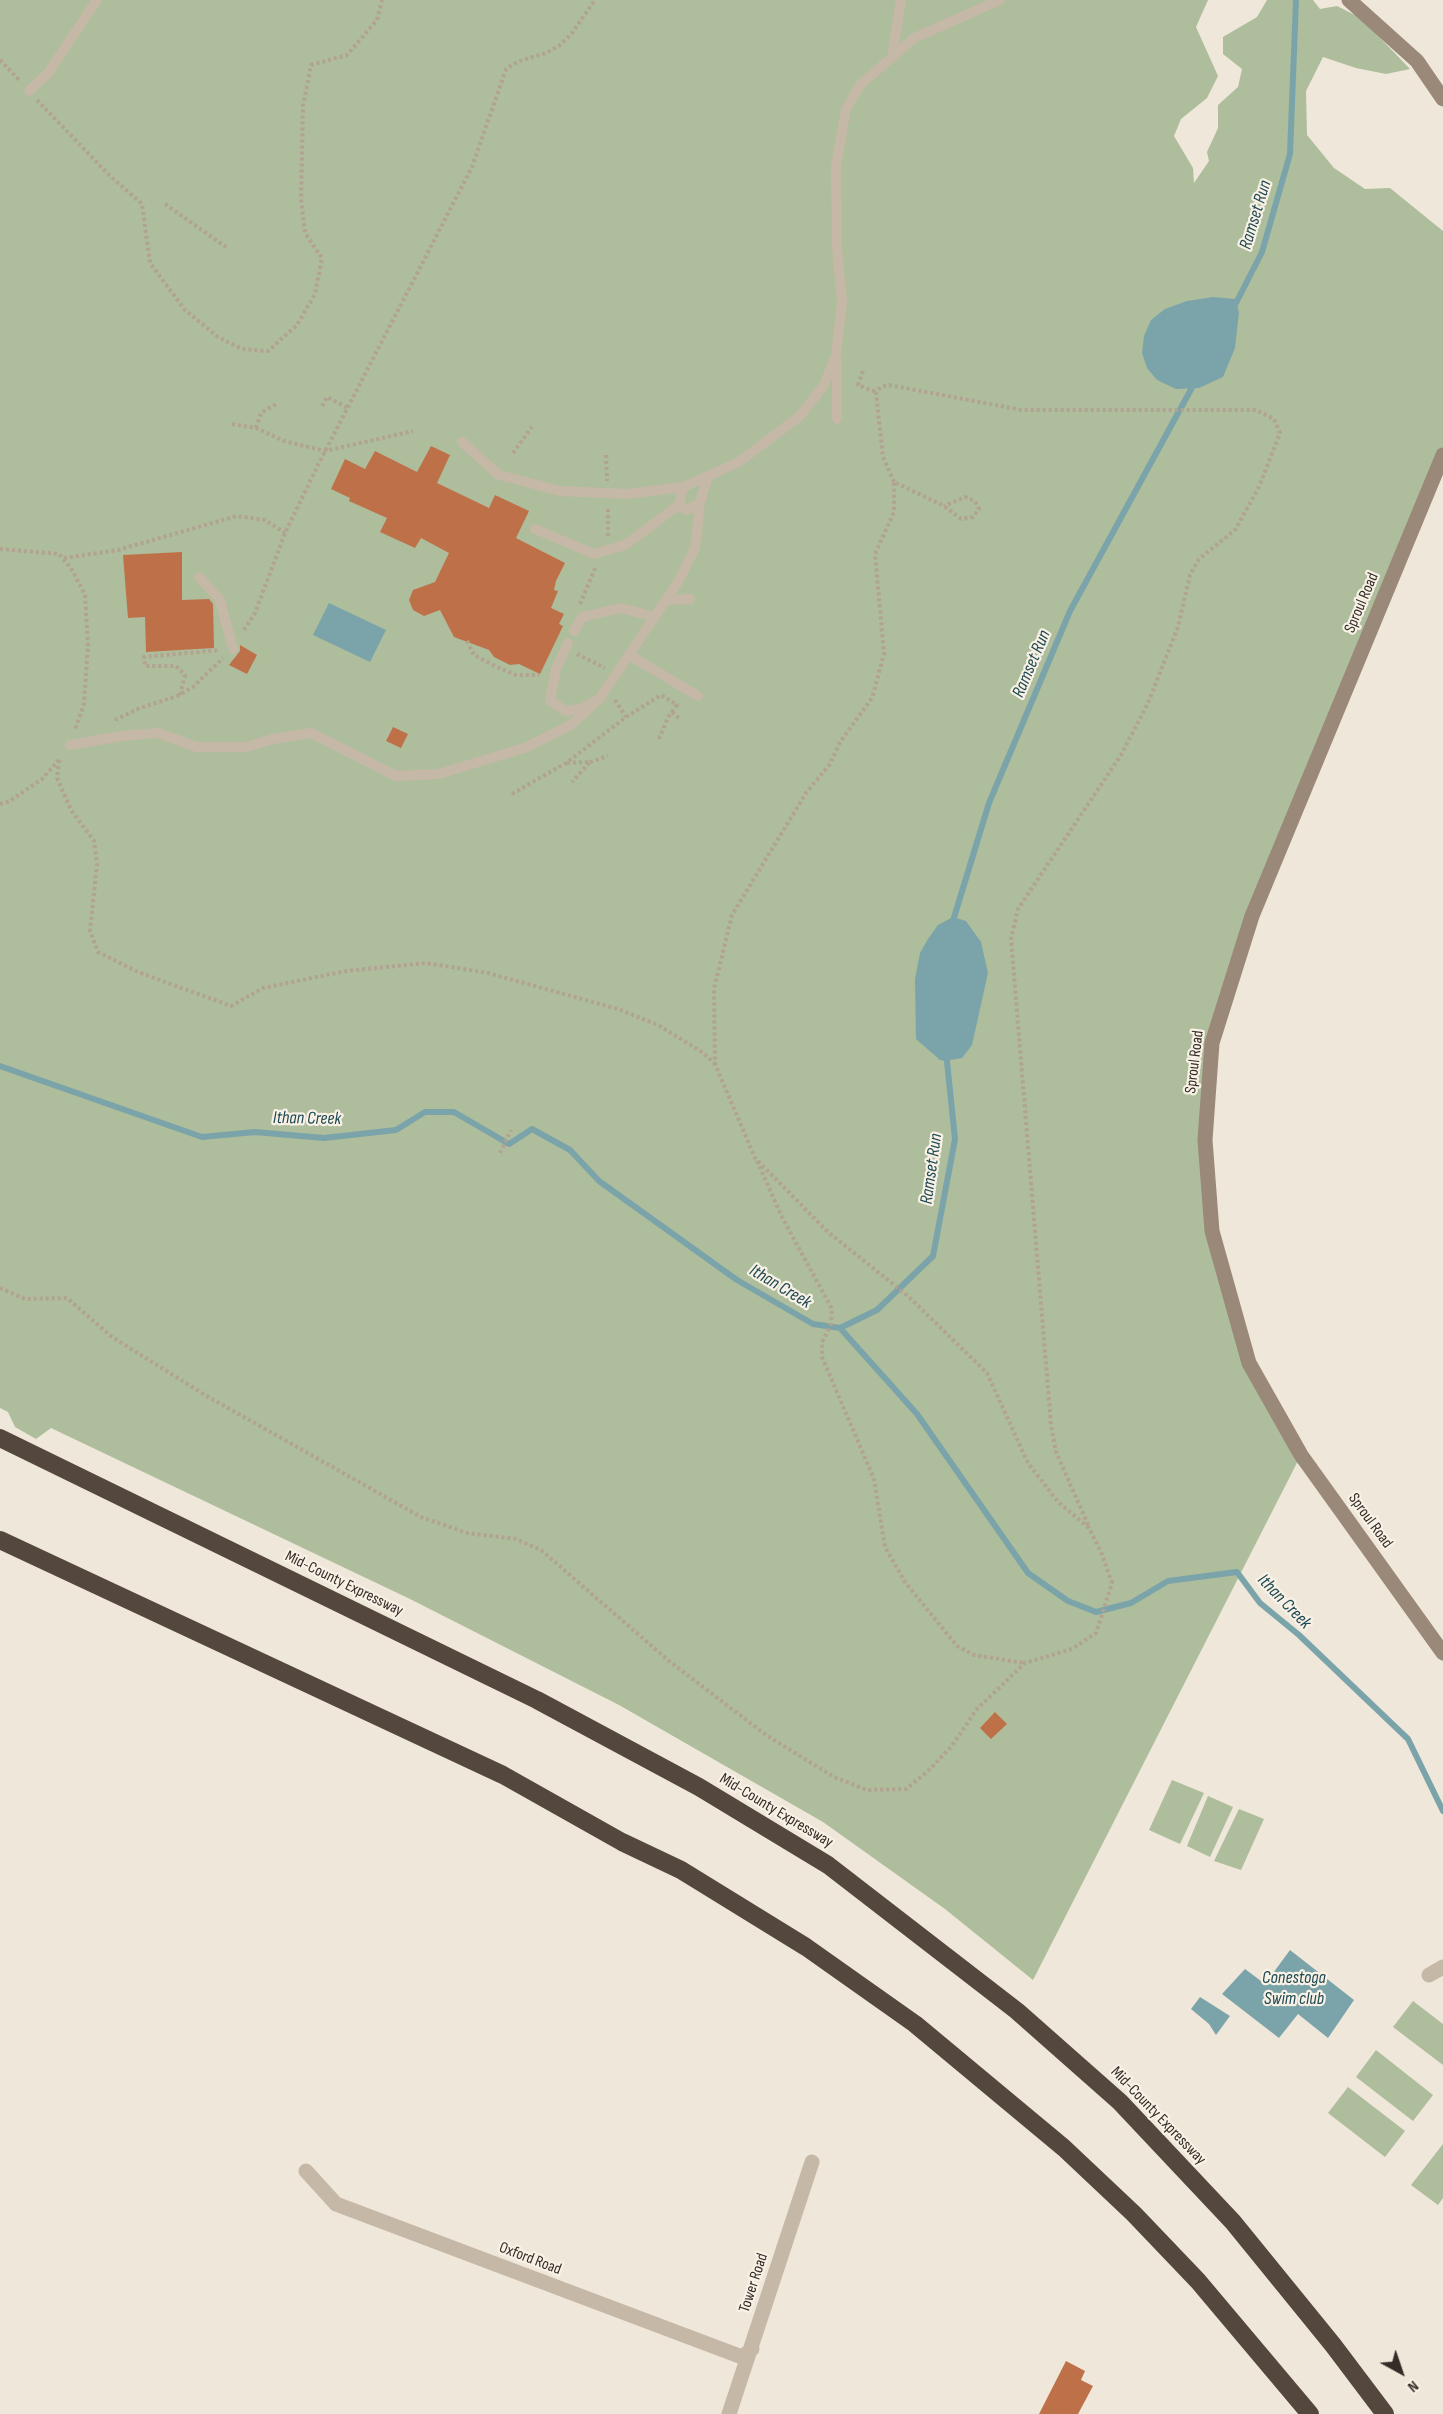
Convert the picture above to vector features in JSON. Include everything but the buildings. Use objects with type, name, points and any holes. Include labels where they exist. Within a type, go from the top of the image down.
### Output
[{"type":"highway","name":"Mid-County Expressway","points":[[0,1438],[537,1700],[699,1787],[828,1865],[1017,2011],[1120,2103],[1233,2222],[1333,2345],[1385,2414]]},
{"type":"highway","points":[[0,1540],[504,1775],[622,1842],[681,1870],[806,1947],[915,2024],[1064,2148],[1134,2214],[1198,2281],[1310,2414]]},
{"type":"main road","points":[[1349,0],[1417,61],[1443,99]]},
{"type":"main road","name":"Sproul Road","points":[[1443,455],[1252,916],[1212,1044],[1205,1140],[1212,1231],[1249,1363],[1301,1455],[1443,1653]]},
{"type":"street","name":"Tower Road","points":[[729,2414],[812,2162]]},
{"type":"street","name":"Oxford Road","points":[[306,2171],[336,2205],[742,2357],[752,2349]]},
{"type":"lane","points":[[29,91],[48,73],[97,0]]},
{"type":"lane","points":[[892,57],[901,0]]},
{"type":"lane","points":[[837,419],[836,355],[842,302],[837,247],[836,166],[846,110],[860,85],[914,38],[1000,0]]},
{"type":"lane","points":[[462,442],[499,475],[560,491],[627,494],[683,487],[739,462],[800,416],[824,385],[836,355]]},
{"type":"lane","points":[[70,745],[121,736],[159,733],[197,747],[247,747],[273,739],[311,734],[396,776],[439,774],[527,747],[571,725],[600,698],[617,674],[666,600],[695,548],[700,503],[708,476]]},
{"type":"lane","points":[[535,529],[594,554],[625,545],[679,505],[683,487]]},
{"type":"lane","points":[[679,505],[687,510],[700,503]]},
{"type":"lane","points":[[199,577],[220,600],[232,649]]},
{"type":"lane","points":[[666,600],[690,599]]},
{"type":"lane","points":[[574,632],[582,617],[621,608],[655,617]]},
{"type":"lane","points":[[567,646],[556,669],[550,700],[565,711],[581,709],[600,698]]},
{"type":"lane","points":[[629,655],[698,696]]},
{"type":"path","points":[[0,60],[110,176],[142,204],[150,263],[185,310],[218,337],[234,345],[243,349],[268,351],[297,325],[315,294],[322,258],[305,233],[301,199],[303,106],[311,65],[347,55],[377,20],[382,0]]},
{"type":"path","points":[[110,722],[193,687],[232,649],[255,613],[285,533],[471,166],[506,69],[519,61],[546,53],[560,45],[572,33],[595,0]]},
{"type":"path","points":[[165,204],[226,247]]},
{"type":"path","points":[[863,371],[858,385],[876,392]]},
{"type":"path","points":[[889,385],[1022,410],[1256,410],[1274,419],[1280,433],[1276,448],[1235,530],[1199,559],[1190,575],[1178,627],[1148,703],[1121,755],[1018,909],[1011,939],[1051,1425],[1056,1452],[1101,1552],[1112,1583],[1096,1633],[1072,1649],[1025,1663],[974,1655],[957,1646],[905,1582],[885,1547],[874,1479],[822,1357],[823,1339],[831,1324],[832,1309],[782,1217],[715,1064],[714,989],[732,915],[806,793],[830,764],[840,742],[872,698],[884,654],[875,554],[894,512],[894,482],[883,458],[876,392],[881,387],[889,385]]},
{"type":"path","points":[[322,406],[327,397],[348,408]]},
{"type":"path","points":[[256,428],[261,413],[278,403]]},
{"type":"path","points":[[232,424],[256,428],[284,441],[325,451],[413,431]]},
{"type":"path","points":[[513,453],[532,428]]},
{"type":"path","points":[[606,455],[608,484]]},
{"type":"path","points":[[894,482],[944,506],[961,519],[973,517],[979,509],[975,501],[965,497],[944,506]]},
{"type":"path","points":[[608,507],[608,540]]},
{"type":"path","points":[[63,558],[147,543],[237,516],[265,520],[285,533]]},
{"type":"path","points":[[0,549],[59,554],[63,558],[85,595],[88,645],[84,704],[70,745],[42,779],[10,801],[0,804]]},
{"type":"path","points":[[579,607],[593,579],[597,563]]},
{"type":"path","points":[[467,641],[474,655],[497,667],[516,675],[538,675]]},
{"type":"path","points":[[567,646],[617,674]]},
{"type":"path","points":[[180,694],[185,675],[176,666],[145,666],[144,657],[232,649]]},
{"type":"path","points":[[512,794],[566,763],[626,717],[662,695],[677,705],[660,737],[656,738]]},
{"type":"path","points":[[672,712],[680,719]]},
{"type":"path","points":[[566,763],[590,762],[608,756]]},
{"type":"path","points":[[59,760],[57,778],[71,810],[94,841],[97,864],[90,931],[98,952],[138,972],[231,1006],[263,988],[346,971],[426,963],[478,971],[628,1013],[658,1025],[702,1052],[715,1064]]},
{"type":"path","points":[[572,782],[590,762]]},
{"type":"path","points":[[500,1153],[511,1130]]},
{"type":"path","points":[[755,1158],[828,1232],[908,1296],[987,1373],[1028,1463],[1058,1503],[1089,1528]]},
{"type":"path","points":[[0,1287],[25,1299],[67,1298],[112,1337],[195,1389],[421,1517],[467,1533],[516,1539],[541,1550],[669,1661],[766,1735],[834,1778],[867,1790],[906,1789],[927,1772],[951,1747],[977,1709],[1025,1663]]},
{"type":"green space","points":[[0,0],[1208,0],[1196,27],[1218,76],[1207,98],[1181,119],[1174,136],[1193,168],[1194,183],[1209,161],[1207,152],[1218,128],[1218,105],[1238,87],[1242,69],[1223,54],[1223,37],[1257,17],[1267,0],[1313,0],[1320,9],[1337,6],[1361,18],[1410,69],[1386,74],[1356,68],[1323,57],[1306,91],[1307,135],[1334,168],[1365,189],[1390,188],[1443,231],[1443,455],[1252,916],[1212,1044],[1212,1231],[1249,1363],[1301,1455],[1033,1980],[945,1909],[823,1822],[619,1705],[410,1599],[51,1428],[36,1439],[15,1427],[8,1412],[0,1408]]},
{"type":"green space","points":[[1172,1780],[1204,1793],[1180,1844],[1149,1830]]},
{"type":"green space","points":[[1208,1796],[1233,1807],[1210,1857],[1187,1846]]},
{"type":"green space","points":[[1239,1809],[1264,1819],[1241,1870],[1214,1861]]},
{"type":"green space","points":[[1413,2001],[1443,2024],[1443,2065],[1393,2027]]},
{"type":"green space","points":[[1376,2050],[1433,2095],[1413,2121],[1356,2077]]},
{"type":"green space","points":[[1348,2087],[1405,2131],[1385,2157],[1328,2113]]},
{"type":"green space","points":[[1443,2144],[1443,2198],[1438,2205],[1411,2185]]},
{"type":"water","points":[[1213,297],[1235,299],[1239,312],[1235,348],[1223,377],[1199,388],[1176,389],[1157,380],[1147,368],[1142,353],[1144,336],[1151,320],[1165,309],[1187,301]]},
{"type":"water","points":[[329,603],[386,630],[370,662],[313,635]]},
{"type":"water","points":[[953,917],[966,921],[981,942],[988,973],[972,1045],[962,1058],[945,1061],[940,1060],[916,1039],[915,979],[920,953],[928,939],[938,925]]},
{"type":"water","name":"Conestoga Swim club","points":[[1290,1950],[1354,2000],[1328,2038],[1298,2014],[1279,2038],[1222,1994],[1245,1969],[1265,1984]]},
{"type":"water","points":[[1200,1997],[1230,2016],[1216,2035],[1209,2024],[1191,2009]]},
{"type":"waterway","name":"Ramset Run","points":[[1233,309],[1262,252],[1290,154],[1296,0]]},
{"type":"waterway","name":"Ramset Run","points":[[952,924],[989,803],[1070,611],[1195,382]]},
{"type":"waterway","name":"Ramset Run","points":[[840,1328],[877,1310],[933,1256],[955,1139],[946,1052]]},
{"type":"waterway","name":"Ithan Creek","points":[[0,1066],[202,1137],[255,1132],[324,1138],[396,1130],[425,1112],[454,1112],[509,1144],[532,1129],[570,1150],[599,1181],[737,1280],[813,1324],[840,1328],[917,1414],[1028,1573],[1068,1601],[1096,1612],[1131,1603],[1168,1581],[1237,1572],[1260,1603],[1299,1635],[1408,1739],[1443,1811]]}]
